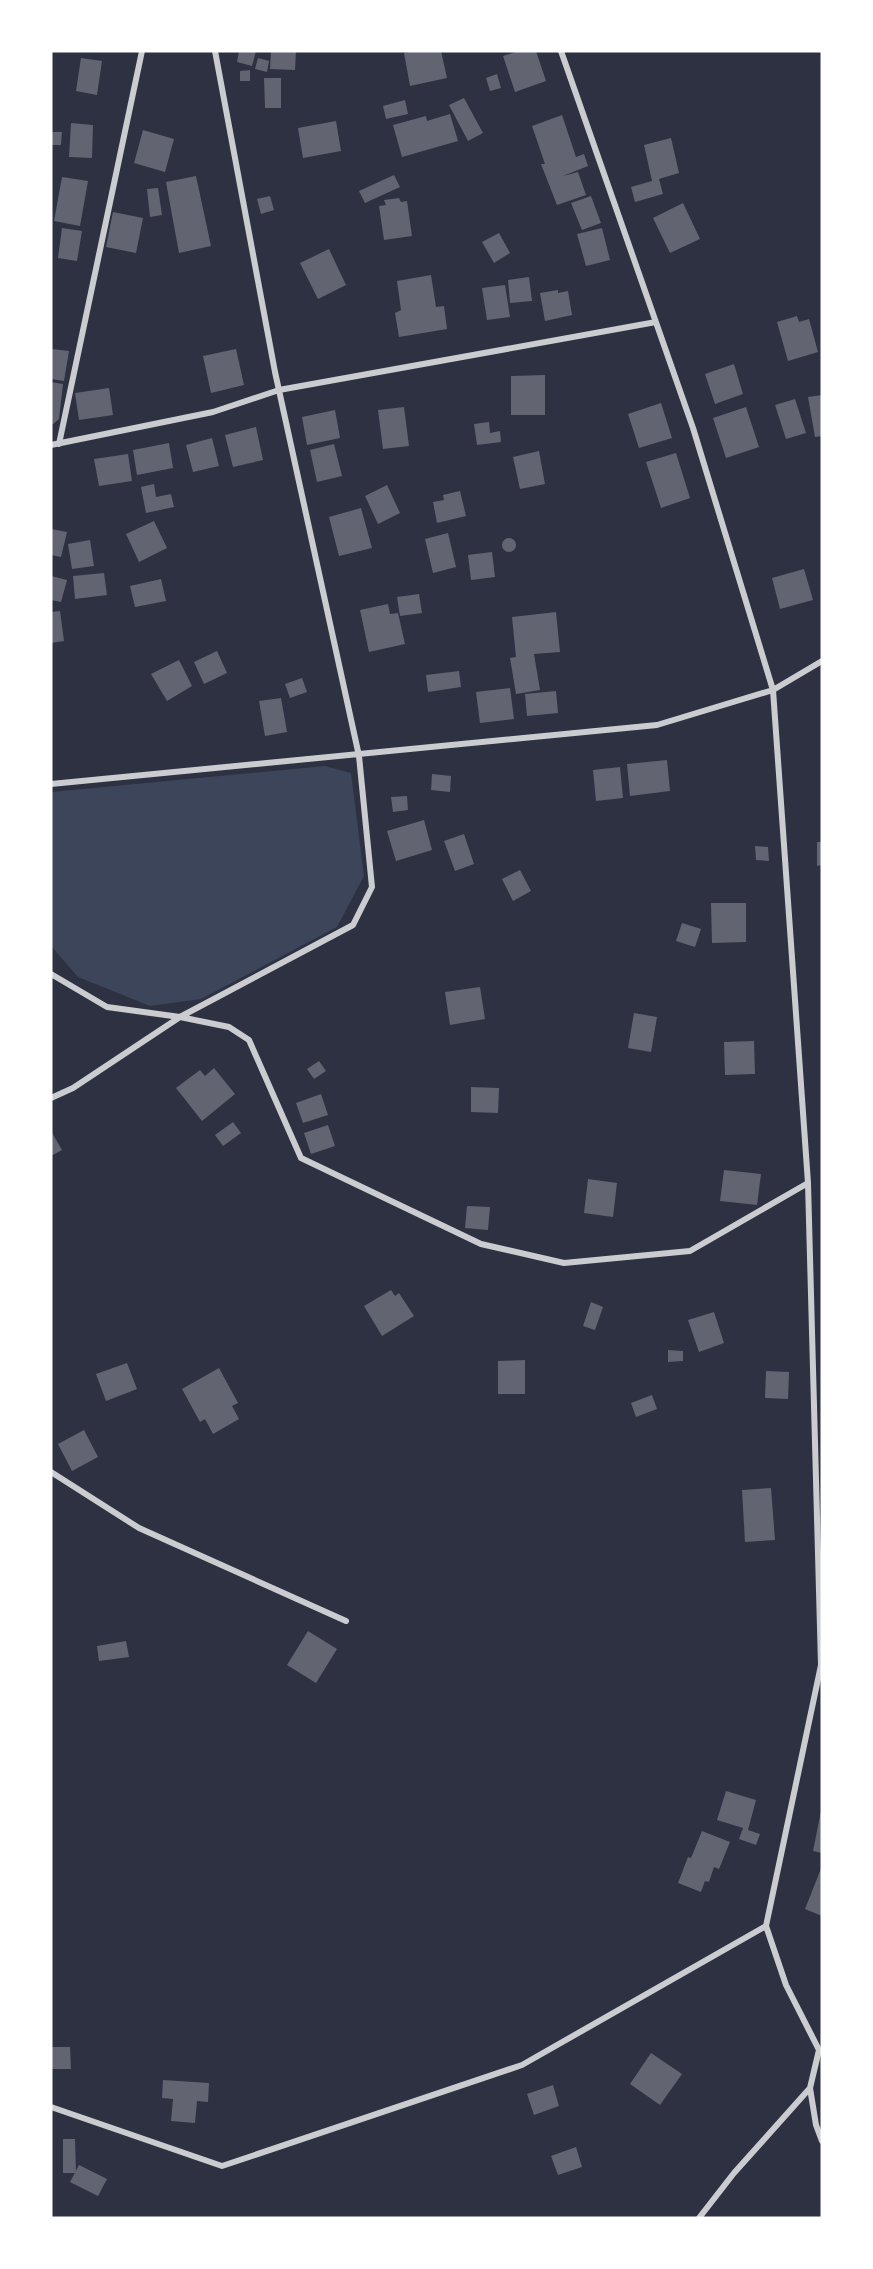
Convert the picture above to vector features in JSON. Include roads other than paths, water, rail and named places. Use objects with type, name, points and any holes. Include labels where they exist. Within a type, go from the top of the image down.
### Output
[{"type":"street","points":[[59,444],[142,51]]},
{"type":"street","points":[[51,1098],[73,1088],[180,1017],[353,925],[372,887],[359,756],[279,390],[215,51]]},
{"type":"street","points":[[561,51],[693,428],[773,690],[808,1183],[821,1665],[766,1926],[786,1984],[819,2050],[810,2088],[816,2125],[822,2141]]},
{"type":"street","points":[[51,445],[213,412],[279,390],[656,322]]},
{"type":"street","points":[[51,784],[359,756],[657,725],[773,690],[822,661]]},
{"type":"street","points":[[51,974],[106,1007],[180,1017],[229,1027],[249,1040],[301,1158],[481,1244],[564,1263],[690,1251],[808,1183]]},
{"type":"street","points":[[51,1472],[139,1528],[346,1621]]},
{"type":"street","points":[[51,2107],[222,2166],[522,2065],[766,1926]]},
{"type":"street","points":[[699,2218],[734,2173],[810,2088]]}]
